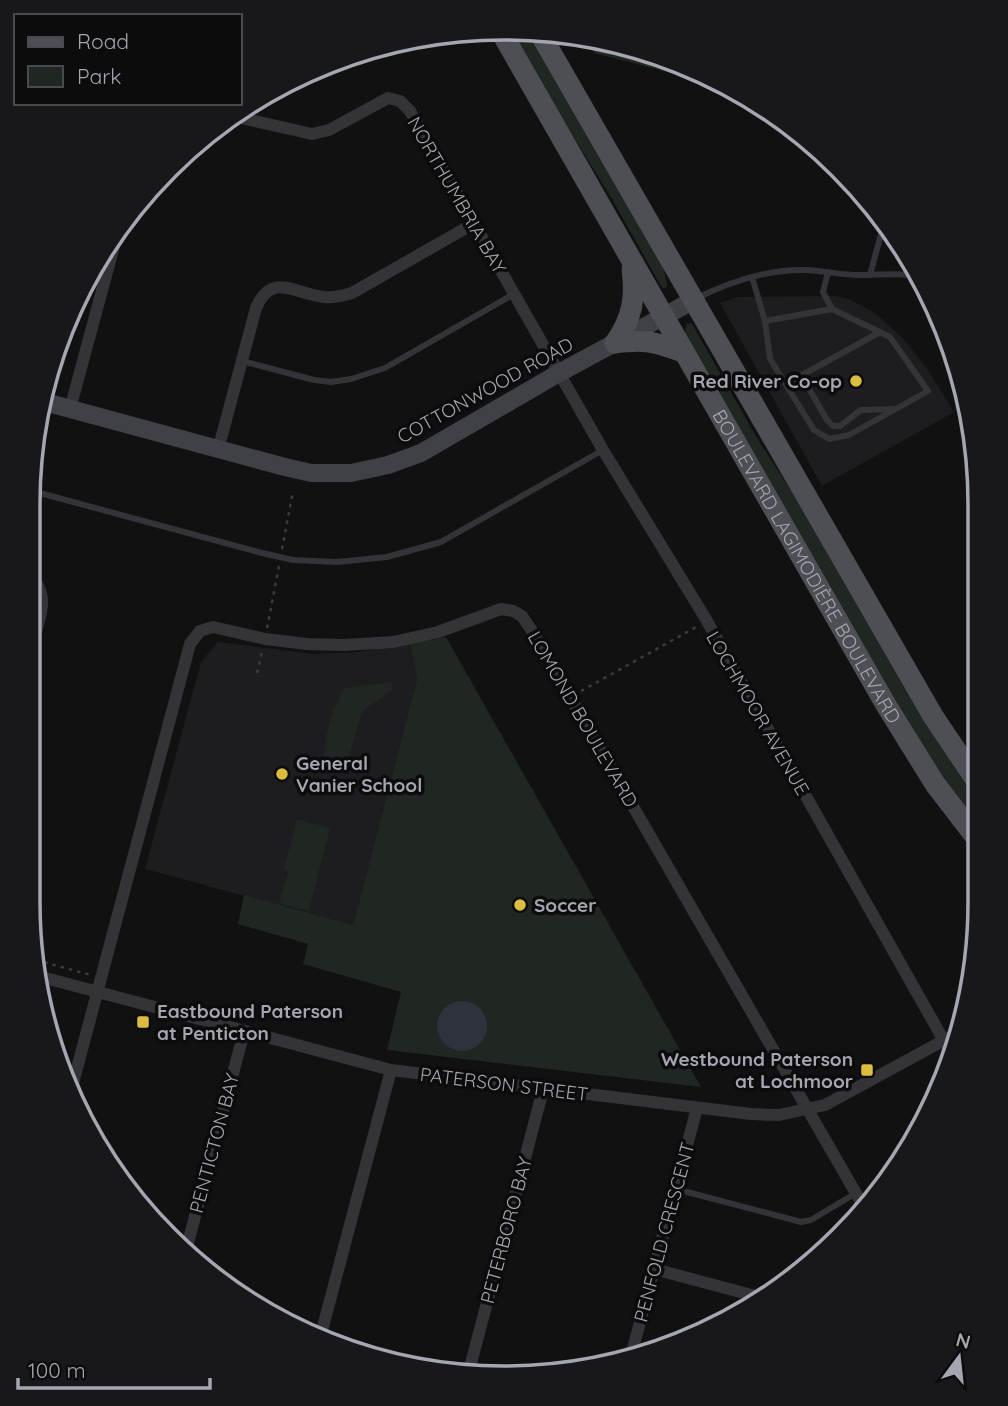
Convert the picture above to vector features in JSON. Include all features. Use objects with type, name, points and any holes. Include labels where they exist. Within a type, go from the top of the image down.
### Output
[{"type":"main road","name":"BOULEVARD LAGIMODIÈRE BOULEVARD","points":[[506,40],[906,739],[935,784],[968,827]]},
{"type":"main road","name":"BOULEVARD LAGIMODIÈRE BOULEVARD","points":[[545,42],[933,716],[968,768]]},
{"type":"main road","points":[[615,343],[624,329],[634,303],[631,263]]},
{"type":"main road","points":[[615,343],[654,341],[683,352]]},
{"type":"street","name":"NORTHUMBRIA BAY","points":[[245,119],[312,134],[329,130],[388,98],[400,101],[410,111],[559,373]]},
{"type":"street","points":[[218,450],[262,294],[272,287],[284,287],[333,298],[352,293],[473,224]]},
{"type":"street","points":[[70,409],[111,258]]},
{"type":"street","name":"COTTONWOOD ROAD","points":[[51,404],[311,473],[351,473],[388,465],[421,453],[559,373],[694,300]]},
{"type":"street","name":"LOCHMOOR AVENUE","points":[[559,373],[707,621],[944,1041]]},
{"type":"street","points":[[40,589],[43,594],[40,615]]},
{"type":"street","name":"LOMOND BOULEVARD","points":[[98,992],[190,645],[200,631],[213,627],[265,639],[307,644],[393,642],[438,632],[501,609],[513,611],[527,623],[860,1200]]},
{"type":"street","name":"PATERSON STREET","points":[[47,978],[391,1070],[697,1108],[779,1115],[825,1105],[839,1099],[944,1041]]},
{"type":"street","points":[[75,1076],[98,992]]},
{"type":"street","name":"PENTICTON BAY","points":[[188,1242],[244,1032]]},
{"type":"street","points":[[323,1328],[391,1070]]},
{"type":"street","name":"PETERBORO BAY","points":[[471,1365],[543,1090]]},
{"type":"street","name":"PENFOLD CRESCENT","points":[[633,1347],[697,1108]]},
{"type":"street","points":[[654,1269],[751,1295]]},
{"type":"lane","points":[[870,275],[881,234]]},
{"type":"lane","points":[[694,300],[723,285],[752,277],[805,270],[870,275],[907,274]]},
{"type":"lane","points":[[828,272],[823,292],[832,309]]},
{"type":"lane","points":[[752,277],[765,321],[770,359],[814,430],[829,439],[849,435],[928,391],[890,337],[832,309],[765,321]]},
{"type":"lane","points":[[241,361],[331,382],[359,377],[385,368],[514,294]]},
{"type":"lane","points":[[786,384],[880,332]]},
{"type":"lane","points":[[801,375],[833,426],[840,426],[861,410],[896,409]]},
{"type":"lane","points":[[40,493],[262,553],[293,560],[337,562],[387,557],[441,542],[603,450]]},
{"type":"lane","points":[[676,1189],[801,1222],[811,1220],[856,1193]]},
{"type":"path","points":[[570,697],[707,621]]},
{"type":"path","points":[[257,673],[262,652]]},
{"type":"path","points":[[44,962],[101,978]]},
{"type":"shaded area","points":[[835,296],[849,299],[875,313],[903,338],[928,370],[954,412],[822,486],[720,303],[738,297]]},
{"type":"shaded area","name":"General Vanier School","points":[[218,642],[313,654],[358,652],[410,643],[417,679],[353,925],[145,869],[201,662]]},
{"type":"shaded area","points":[[452,1002],[472,1002],[486,1016],[486,1036],[472,1050],[452,1050],[438,1036],[438,1016]]},
{"type":"green space","points":[[513,40],[537,41],[663,264],[667,287],[664,289],[612,199]]},
{"type":"green space","points":[[592,49],[624,56],[676,74],[594,53]]},
{"type":"green space","points":[[687,323],[692,324],[757,438],[823,540],[951,759],[968,782],[968,814],[933,766],[688,345],[685,330]]},
{"type":"green space","points":[[446,637],[701,1087],[387,1050],[401,992],[303,964],[308,944],[238,924],[244,895],[353,925],[417,679],[410,643]]},
{"type":"green space","points":[[391,682],[393,690],[362,711],[346,766],[332,768],[324,762],[329,724],[345,688]]},
{"type":"green space","points":[[297,819],[330,828],[309,911],[279,903],[288,872],[284,869]]},
{"type":"place","name":"Red River Co-op","points":[[856,381]]},
{"type":"place","name":"General Vanier School","points":[[282,774]]},
{"type":"place","name":"Soccer","points":[[520,905]]},
{"type":"place","name":"Eastbound Paterson at Penticton","points":[[143,1022]]},
{"type":"place","name":"Westbound Paterson at Lochmoor","points":[[867,1070]]}]
